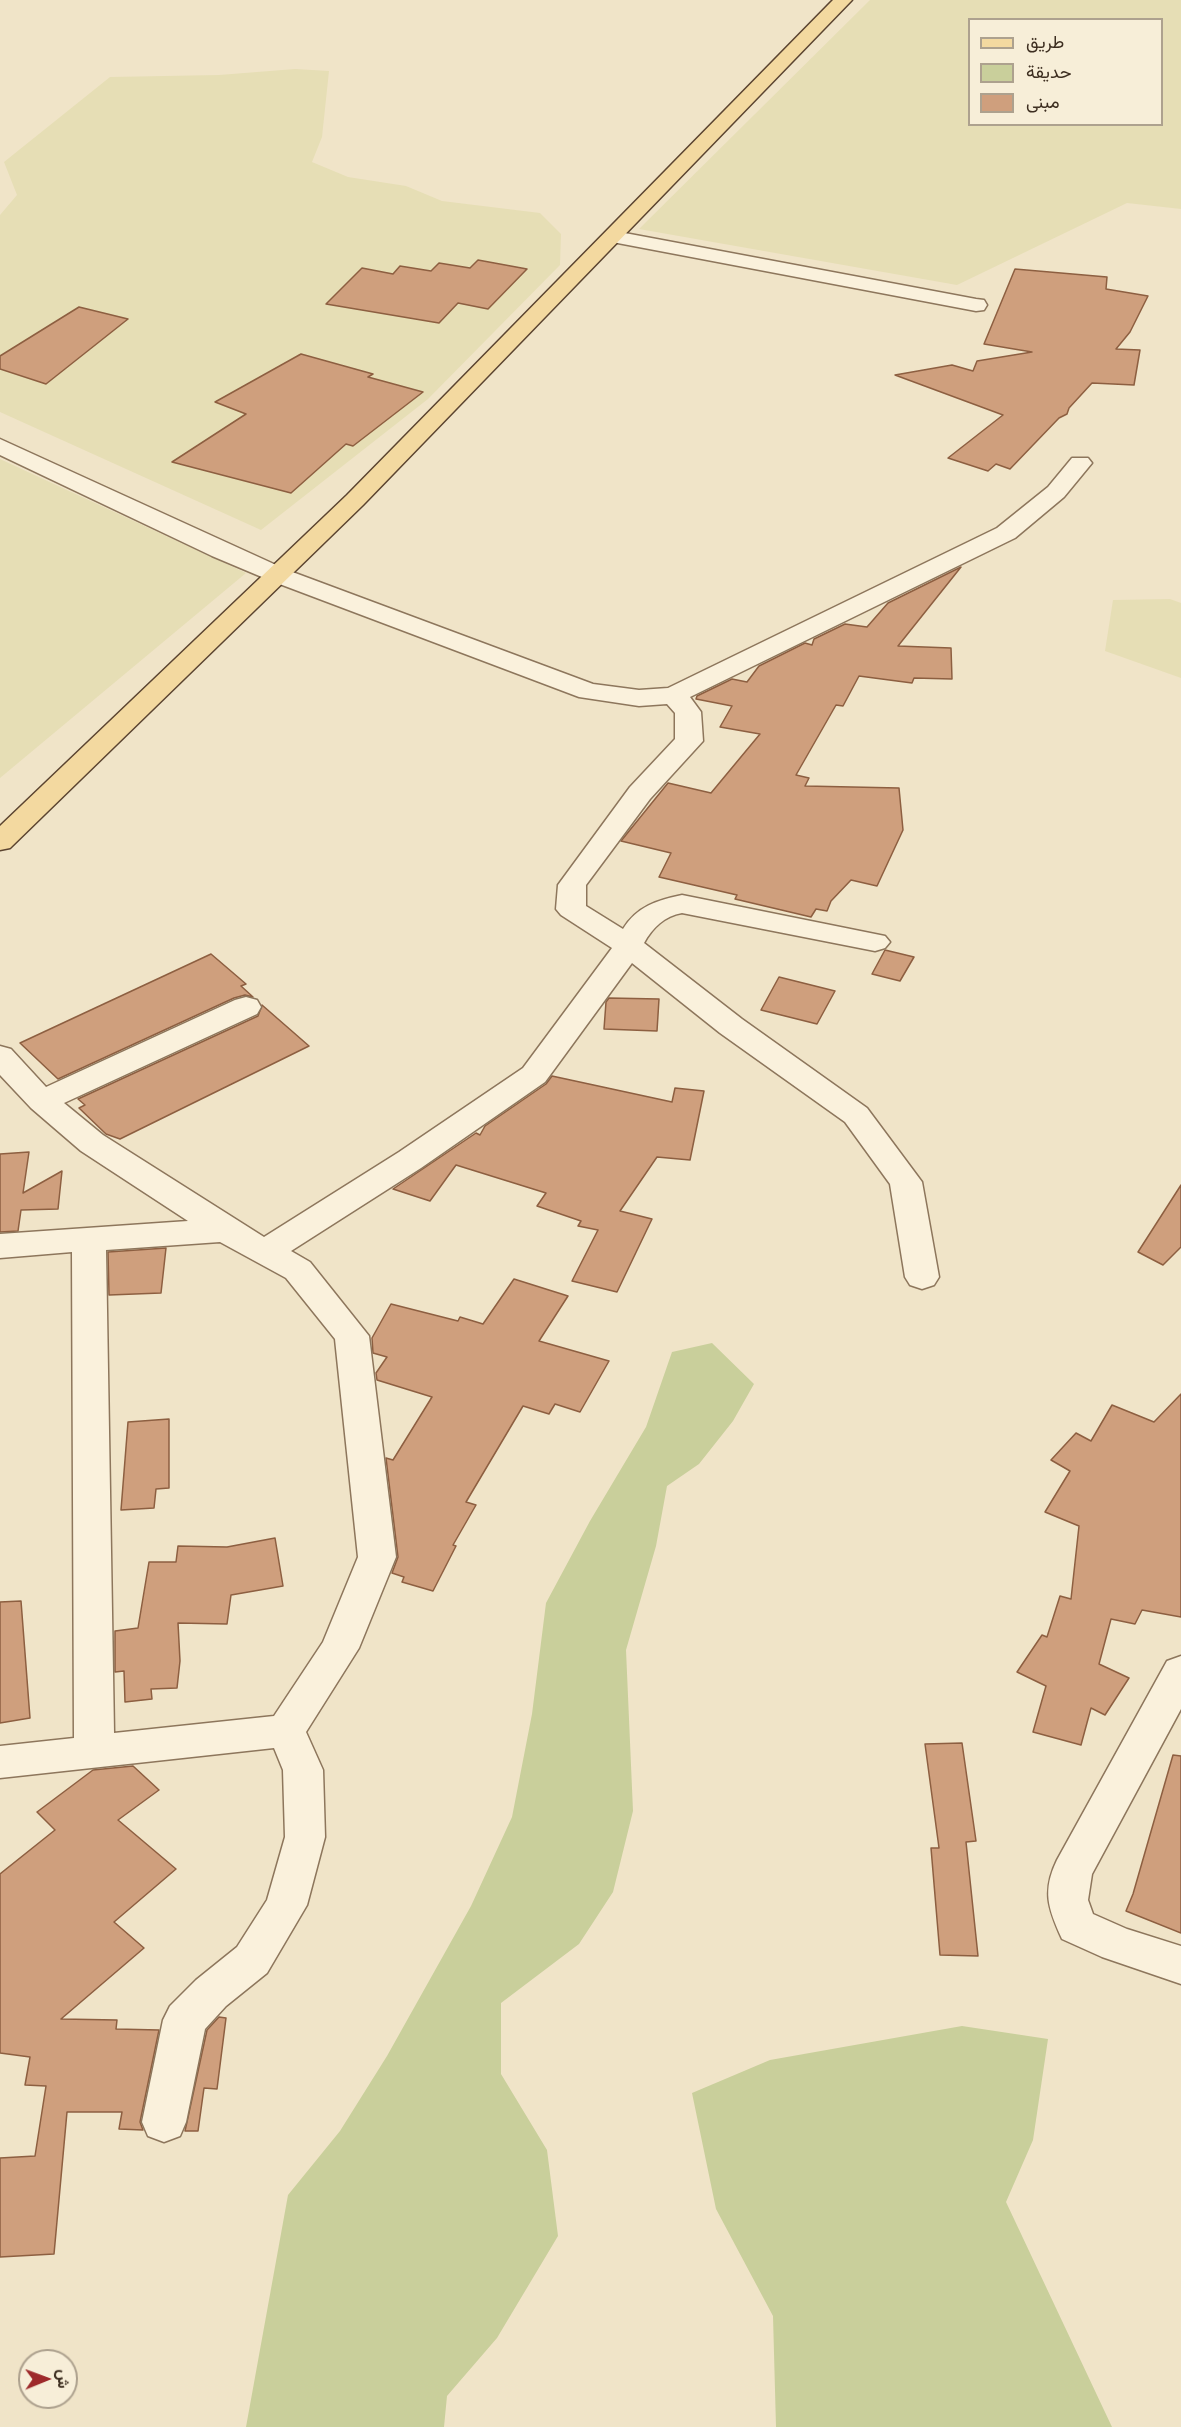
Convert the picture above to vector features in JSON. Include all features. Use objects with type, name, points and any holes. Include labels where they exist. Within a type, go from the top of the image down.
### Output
[{"type":"main road","points":[[0,842],[356,501],[843,0]]},
{"type":"street","points":[[614,237],[976,305]]},
{"type":"street","points":[[0,446],[278,575],[588,691],[639,698],[674,695],[1006,533],[1056,492],[1080,463]]},
{"type":"street","points":[[674,695],[688,712],[689,741],[640,793],[572,885],[571,909],[628,945],[731,1026],[855,1115],[906,1182],[922,1277]]},
{"type":"street","points":[[265,1252],[410,1160],[534,1075],[628,945],[639,926],[662,908],[682,904],[875,942]]},
{"type":"street","points":[[42,1101],[246,1006]]},
{"type":"street","points":[[0,1056],[42,1101],[92,1143],[225,1230],[298,1270],[352,1336],[376,1557],[340,1648],[286,1731]]},
{"type":"street","points":[[0,1245],[225,1230]]},
{"type":"street","points":[[88,1239],[94,1751]]},
{"type":"street","points":[[1181,1672],[1072,1872],[1067,1900],[1077,1926],[1117,1944],[1181,1965]]},
{"type":"street","points":[[0,1762],[286,1731]]},
{"type":"street","points":[[164,2122],[186,2020],[211,1993],[252,1960],[286,1905],[304,1837],[303,1770],[286,1731]]},
{"type":"shaded area","points":[[870,0],[1181,0],[1181,209],[1127,203],[957,285],[639,229]]},
{"type":"shaded area","points":[[295,69],[329,71],[322,137],[312,162],[348,177],[406,186],[442,201],[540,213],[561,234],[560,265],[428,399],[261,530],[0,412],[0,215],[17,195],[4,162],[110,77],[219,75]]},
{"type":"shaded area","points":[[0,459],[246,573],[0,778]]},
{"type":"shaded area","points":[[1170,599],[1181,603],[1181,678],[1105,651],[1113,600]]},
{"type":"green space","points":[[712,1343],[754,1384],[733,1421],[699,1464],[667,1486],[656,1546],[626,1650],[633,1811],[613,1892],[579,1944],[501,2003],[501,2074],[547,2150],[558,2236],[497,2338],[447,2396],[444,2427],[246,2427],[288,2195],[340,2131],[387,2056],[471,1906],[512,1817],[532,1714],[546,1603],[590,1521],[646,1427],[672,1352]]},
{"type":"green space","points":[[962,2026],[1048,2039],[1033,2140],[1006,2202],[1112,2427],[776,2427],[773,2316],[716,2209],[692,2093],[770,2060]]},
{"type":"building","points":[[478,260],[527,269],[488,309],[458,303],[439,323],[326,304],[362,268],[393,274],[400,266],[431,271],[439,263],[470,268]]},
{"type":"building","points":[[1015,269],[1107,277],[1106,289],[1148,296],[1130,332],[1116,349],[1140,350],[1134,385],[1092,383],[1069,408],[1067,414],[1059,418],[1010,469],[996,464],[988,471],[948,458],[1003,415],[895,375],[952,365],[973,371],[977,361],[1032,352],[984,344]]},
{"type":"building","points":[[79,307],[128,319],[46,384],[0,369],[0,356]]},
{"type":"building","points":[[301,354],[373,374],[368,377],[423,392],[353,446],[346,444],[291,493],[172,462],[246,414],[215,402]]},
{"type":"building","points":[[961,567],[898,646],[951,648],[952,679],[914,678],[912,683],[859,676],[843,706],[836,705],[796,775],[809,778],[805,786],[899,788],[903,830],[877,886],[851,880],[831,901],[827,911],[816,909],[811,917],[735,899],[737,895],[659,877],[671,853],[621,841],[668,783],[711,793],[760,734],[720,727],[732,706],[696,699],[697,696],[732,679],[747,682],[759,666],[805,643],[812,645],[814,639],[845,624],[867,627],[888,603]]},
{"type":"building","points":[[885,950],[914,957],[900,981],[872,974]]},
{"type":"building","points":[[211,954],[246,984],[241,986],[253,997],[245,995],[234,998],[58,1079],[20,1043]]},
{"type":"building","points":[[779,977],[835,991],[817,1024],[761,1010]]},
{"type":"building","points":[[609,998],[659,999],[657,1031],[604,1029],[606,1002]]},
{"type":"building","points":[[262,1005],[309,1046],[120,1139],[106,1134],[79,1108],[85,1105],[78,1099],[258,1016]]},
{"type":"building","points":[[552,1076],[672,1102],[675,1088],[704,1091],[690,1160],[657,1157],[620,1211],[652,1219],[617,1292],[572,1281],[598,1230],[578,1226],[581,1221],[537,1206],[546,1193],[456,1165],[430,1201],[393,1189],[476,1133],[480,1135],[485,1126],[546,1084]]},
{"type":"building","points":[[29,1152],[23,1193],[62,1171],[58,1209],[21,1210],[18,1231],[0,1232],[0,1154]]},
{"type":"building","points":[[1181,1185],[1181,1247],[1163,1265],[1138,1252]]},
{"type":"building","points":[[166,1248],[161,1293],[109,1295],[108,1252]]},
{"type":"building","points":[[514,1279],[568,1296],[539,1341],[609,1361],[580,1412],[555,1404],[549,1414],[523,1406],[466,1502],[476,1505],[453,1545],[456,1546],[433,1591],[402,1582],[404,1577],[392,1573],[398,1557],[386,1458],[393,1460],[432,1397],[377,1380],[376,1373],[387,1357],[373,1353],[372,1338],[391,1304],[458,1321],[460,1317],[483,1324]]},
{"type":"building","points":[[1181,1394],[1181,1617],[1142,1610],[1135,1624],[1111,1619],[1099,1664],[1129,1678],[1105,1715],[1091,1708],[1081,1745],[1033,1732],[1046,1686],[1017,1672],[1042,1635],[1047,1637],[1060,1596],[1071,1599],[1079,1526],[1045,1512],[1070,1471],[1051,1460],[1076,1433],[1091,1441],[1112,1405],[1154,1422]]},
{"type":"building","points":[[169,1419],[169,1488],[156,1489],[154,1508],[121,1510],[128,1422]]},
{"type":"building","points":[[275,1538],[283,1586],[231,1595],[227,1624],[178,1623],[180,1661],[177,1688],[151,1689],[152,1699],[125,1702],[124,1671],[115,1672],[115,1631],[138,1628],[149,1562],[176,1562],[178,1546],[227,1547]]},
{"type":"building","points":[[21,1601],[30,1718],[0,1723],[0,1602]]},
{"type":"building","points":[[962,1743],[976,1841],[966,1842],[978,1956],[940,1955],[931,1848],[939,1848],[925,1744]]},
{"type":"building","points":[[1173,1755],[1181,1756],[1181,1933],[1126,1911]]},
{"type":"building","points":[[133,1766],[159,1790],[118,1820],[176,1869],[114,1922],[144,1948],[61,2019],[117,2020],[116,2029],[159,2030],[140,2122],[143,2130],[119,2129],[122,2112],[67,2112],[54,2254],[0,2257],[0,2158],[35,2156],[46,2086],[25,2085],[30,2057],[0,2053],[0,1874],[55,1830],[37,1812],[93,1770]]},
{"type":"building","points":[[219,2017],[226,2018],[217,2089],[204,2088],[198,2131],[185,2131],[207,2030]]}]
